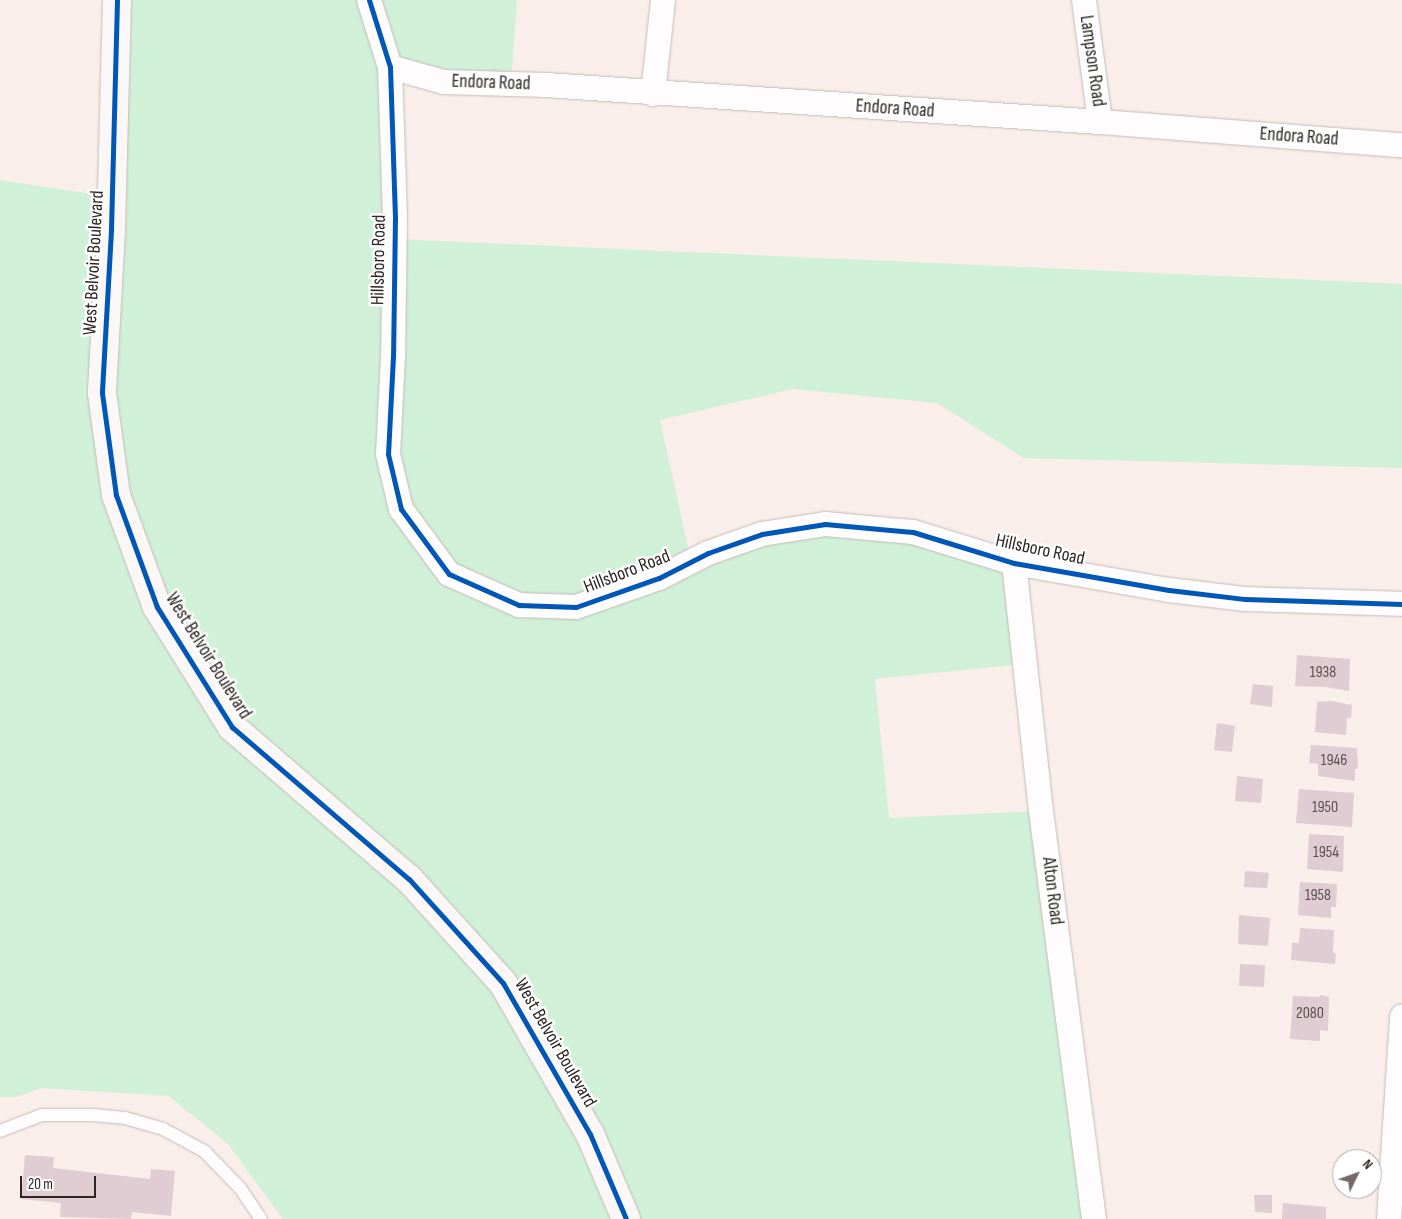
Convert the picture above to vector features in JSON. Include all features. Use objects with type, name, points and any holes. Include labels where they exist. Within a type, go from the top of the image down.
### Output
[{"type":"street","name":"West Belvoir Boulevard","points":[[117,0],[111,230],[102,393],[116,495],[157,607],[232,727],[409,879],[503,983],[590,1134],[626,1219]]},
{"type":"street","name":"Hillsboro Road","points":[[369,0],[390,67],[395,217],[393,356],[388,454],[401,509],[449,574],[520,605],[576,608],[659,578],[708,553],[762,534],[825,524],[913,532],[1014,563],[1169,590],[1245,599],[1402,604]]},
{"type":"street","points":[[653,94],[663,0]]},
{"type":"street","name":"Lampson Road","points":[[1084,0],[1100,122]]},
{"type":"street","name":"Endora Road","points":[[390,67],[444,82],[546,86],[1100,122],[1402,145]]},
{"type":"street","name":"Alton Road","points":[[1014,563],[1040,801],[1094,1219]]},
{"type":"street","points":[[1389,1219],[1402,1016]]},
{"type":"lane","points":[[0,1131],[42,1115],[125,1118],[163,1129],[204,1151],[240,1188],[261,1219]]},
{"type":"green space","points":[[117,0],[517,0],[511,85],[390,67],[395,239],[1402,284],[1402,468],[1024,458],[937,403],[793,389],[660,420],[691,561],[825,524],[1014,563],[1024,664],[875,679],[889,818],[1041,811],[1094,1219],[283,1219],[228,1144],[169,1096],[42,1088],[17,1097],[0,1097],[0,180],[111,197]]},
{"type":"building","points":[[1297,655],[1350,659],[1349,691],[1325,687],[1295,686]]},
{"type":"building","points":[[1253,684],[1273,686],[1272,707],[1250,704]]},
{"type":"building","points":[[1332,701],[1352,705],[1351,718],[1347,718],[1346,735],[1315,732],[1317,702]]},
{"type":"building","points":[[1217,723],[1235,726],[1232,752],[1214,750]]},
{"type":"building","points":[[1311,745],[1357,748],[1358,769],[1355,769],[1355,781],[1318,776],[1318,764],[1309,763]]},
{"type":"building","points":[[1237,776],[1263,779],[1261,803],[1235,801]]},
{"type":"building","points":[[1299,789],[1354,793],[1352,827],[1296,823]]},
{"type":"building","points":[[1309,834],[1344,836],[1343,872],[1307,869]]},
{"type":"building","points":[[1245,871],[1269,873],[1267,888],[1244,887]]},
{"type":"building","points":[[1300,882],[1337,884],[1336,907],[1331,907],[1331,918],[1298,915]]},
{"type":"building","points":[[1239,915],[1270,918],[1268,946],[1238,944]]},
{"type":"building","points":[[1300,928],[1334,930],[1333,953],[1336,953],[1335,964],[1291,960],[1292,943],[1299,943]]},
{"type":"building","points":[[1240,964],[1265,965],[1264,987],[1239,986]]},
{"type":"building","points":[[1320,995],[1329,997],[1328,1031],[1320,1030],[1320,1041],[1290,1039],[1293,996],[1319,997]]},
{"type":"building","points":[[25,1155],[54,1157],[53,1168],[150,1179],[151,1169],[175,1171],[171,1216],[132,1212],[131,1219],[60,1217],[61,1203],[21,1199]]},
{"type":"building","points":[[1254,1195],[1272,1195],[1272,1213],[1255,1212]]},
{"type":"building","points":[[1283,1203],[1326,1207],[1326,1219],[1282,1219]]},
{"type":"cycle path","points":[[117,0],[111,230],[102,393],[116,495],[157,607],[232,727],[409,879],[503,983],[590,1134],[626,1219]]},
{"type":"cycle path","points":[[369,0],[390,67],[395,217],[393,356],[388,454],[401,509],[449,574],[519,605],[576,607],[659,578],[708,553],[762,534],[825,524],[913,532],[1014,563],[1169,590],[1245,599],[1402,604]]}]
